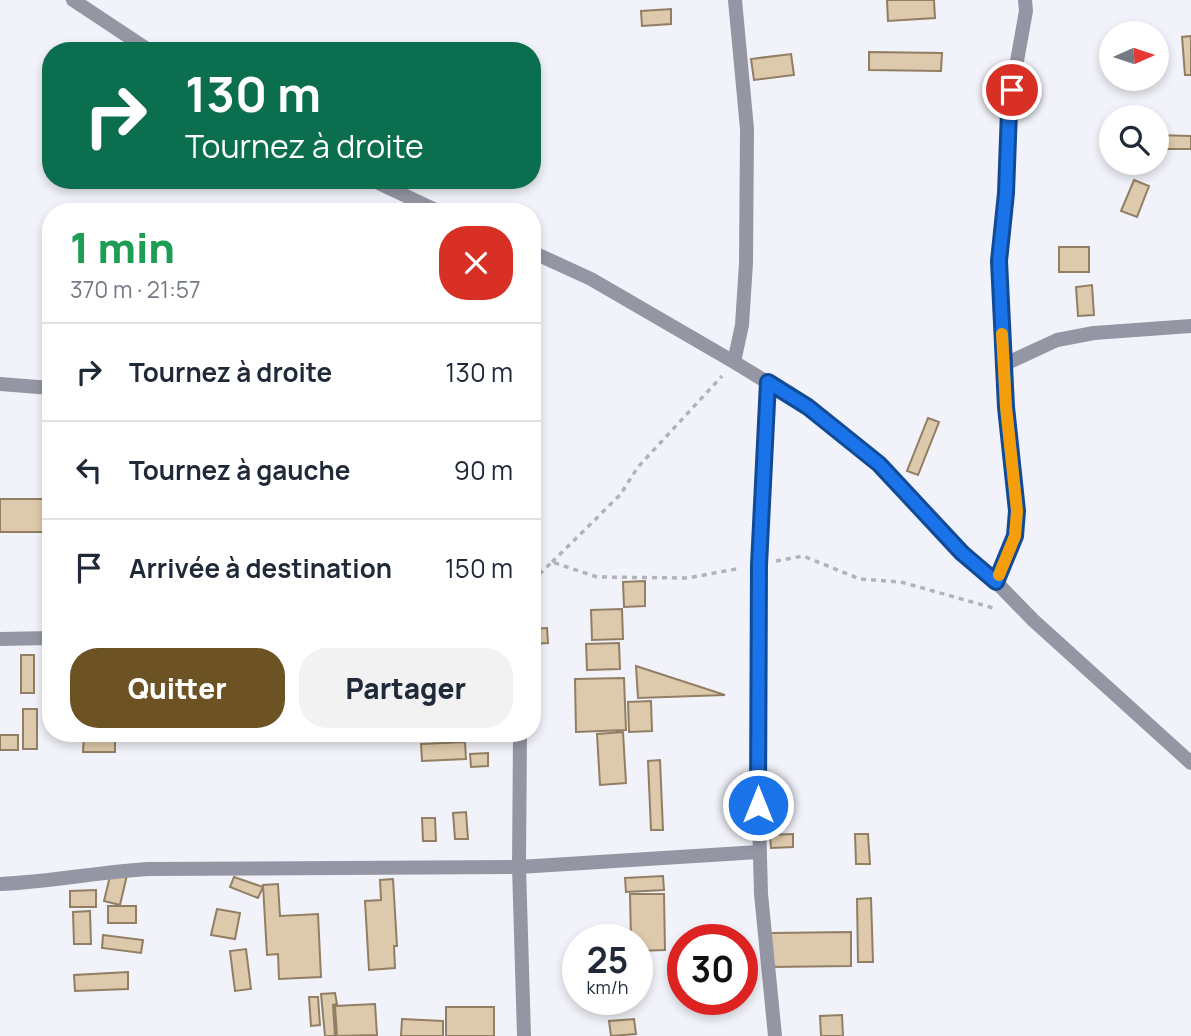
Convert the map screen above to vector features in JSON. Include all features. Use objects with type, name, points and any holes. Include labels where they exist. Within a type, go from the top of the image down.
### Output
[{"type":"street","points":[[73,0],[136,42]]},
{"type":"street","points":[[734,362],[742,325],[746,263],[747,129],[735,0]]},
{"type":"street","points":[[996,582],[1015,536],[1017,511],[1006,407],[999,261],[1006,193],[1009,111],[1026,11],[1025,0]]},
{"type":"street","points":[[391,189],[421,203]]},
{"type":"street","points":[[541,256],[591,279],[808,407],[879,464],[962,553],[1191,763]]},
{"type":"street","points":[[1005,364],[1057,340],[1094,333],[1191,326]]},
{"type":"street","points":[[768,382],[759,565],[759,852],[775,1036]]},
{"type":"street","points":[[0,384],[42,387]]},
{"type":"street","points":[[0,639],[42,638]]},
{"type":"street","points":[[520,742],[519,867],[524,1036]]},
{"type":"street","points":[[0,884],[34,883],[109,871],[148,869],[519,867],[759,852]]},
{"type":"path","points":[[541,572],[620,495],[638,467],[734,362]]},
{"type":"path","points":[[552,562],[597,577],[688,578],[803,556],[860,579],[901,582],[1033,620]]},
{"type":"building","points":[[887,0],[934,0],[935,18],[888,21]]},
{"type":"building","points":[[671,9],[671,24],[642,26],[641,11]]},
{"type":"building","points":[[1191,36],[1191,75],[1185,75],[1182,37]]},
{"type":"building","points":[[869,52],[942,53],[941,71],[869,70]]},
{"type":"building","points":[[791,54],[794,75],[754,80],[751,59]]},
{"type":"building","points":[[1169,135],[1191,136],[1191,149],[1169,149]]},
{"type":"building","points":[[1134,180],[1149,186],[1137,217],[1121,211]]},
{"type":"building","points":[[1059,247],[1089,247],[1089,272],[1059,272]]},
{"type":"building","points":[[1092,285],[1094,315],[1078,316],[1076,287]]},
{"type":"building","points":[[928,418],[939,422],[918,475],[907,471]]},
{"type":"building","points":[[0,499],[42,499],[42,532],[0,532]]},
{"type":"building","points":[[645,581],[645,606],[624,607],[623,582]]},
{"type":"building","points":[[622,609],[623,639],[592,640],[591,610]]},
{"type":"building","points":[[541,628],[547,628],[548,643],[541,643]]},
{"type":"building","points":[[619,643],[620,669],[587,670],[586,644]]},
{"type":"building","points":[[21,655],[34,655],[34,693],[21,693]]},
{"type":"building","points":[[636,666],[725,695],[638,698]]},
{"type":"building","points":[[624,678],[626,730],[576,732],[575,679]]},
{"type":"building","points":[[651,701],[652,731],[629,732],[628,702]]},
{"type":"building","points":[[23,709],[37,709],[37,749],[23,749]]},
{"type":"building","points":[[623,732],[626,783],[600,785],[597,734]]},
{"type":"building","points":[[0,735],[18,735],[18,750],[0,750]]},
{"type":"building","points":[[84,742],[115,742],[115,752],[83,752]]},
{"type":"building","points":[[465,742],[466,759],[422,761],[421,744]]},
{"type":"building","points":[[488,753],[488,766],[471,767],[470,754]]},
{"type":"building","points":[[660,760],[663,830],[651,830],[648,761]]},
{"type":"building","points":[[466,812],[468,839],[455,839],[453,813]]},
{"type":"building","points":[[422,818],[435,818],[436,841],[423,841]]},
{"type":"building","points":[[793,834],[793,847],[771,848],[770,835]]},
{"type":"building","points":[[855,834],[868,834],[870,864],[856,864]]},
{"type":"building","points":[[111,872],[127,875],[120,905],[104,901]]},
{"type":"building","points":[[663,876],[664,890],[626,892],[625,878]]},
{"type":"building","points":[[234,877],[263,887],[258,898],[230,887]]},
{"type":"building","points":[[393,879],[397,946],[394,946],[395,968],[369,970],[365,901],[381,900],[380,880]]},
{"type":"building","points":[[278,884],[280,916],[318,914],[321,977],[279,979],[278,954],[267,955],[263,885]]},
{"type":"building","points":[[96,890],[96,907],[70,907],[70,891]]},
{"type":"building","points":[[630,894],[664,894],[665,950],[653,950],[653,924],[631,924]]},
{"type":"building","points":[[871,898],[873,962],[858,962],[857,899]]},
{"type":"building","points":[[108,906],[136,906],[136,923],[108,923]]},
{"type":"building","points":[[217,909],[240,913],[235,939],[211,935]]},
{"type":"building","points":[[90,911],[91,944],[74,944],[73,912]]},
{"type":"building","points":[[851,932],[851,966],[771,967],[771,933]]},
{"type":"building","points":[[103,935],[143,940],[141,953],[102,948]]},
{"type":"building","points":[[246,949],[251,989],[235,991],[230,951]]},
{"type":"building","points":[[128,972],[128,989],[75,991],[74,975]]},
{"type":"building","points":[[335,993],[335,1036],[325,1036],[321,994]]},
{"type":"building","points":[[309,997],[318,997],[320,1025],[311,1026]]},
{"type":"building","points":[[375,1004],[377,1035],[337,1036],[335,1006]]},
{"type":"building","points":[[446,1007],[494,1007],[494,1036],[446,1036]]},
{"type":"building","points":[[842,1015],[843,1036],[821,1036],[820,1016]]},
{"type":"building","points":[[402,1019],[443,1021],[443,1036],[401,1036]]},
{"type":"building","points":[[634,1019],[636,1034],[611,1036],[609,1021]]},
{"type":"slow traffic","points":[[999,575],[1015,536],[1017,511],[1006,407],[1002,334]]},
{"type":"route","points":[[758,805],[759,565],[768,382],[808,407],[879,464],[962,553],[996,582],[1015,536],[1017,511],[1006,407],[999,261],[1012,90]]}]
